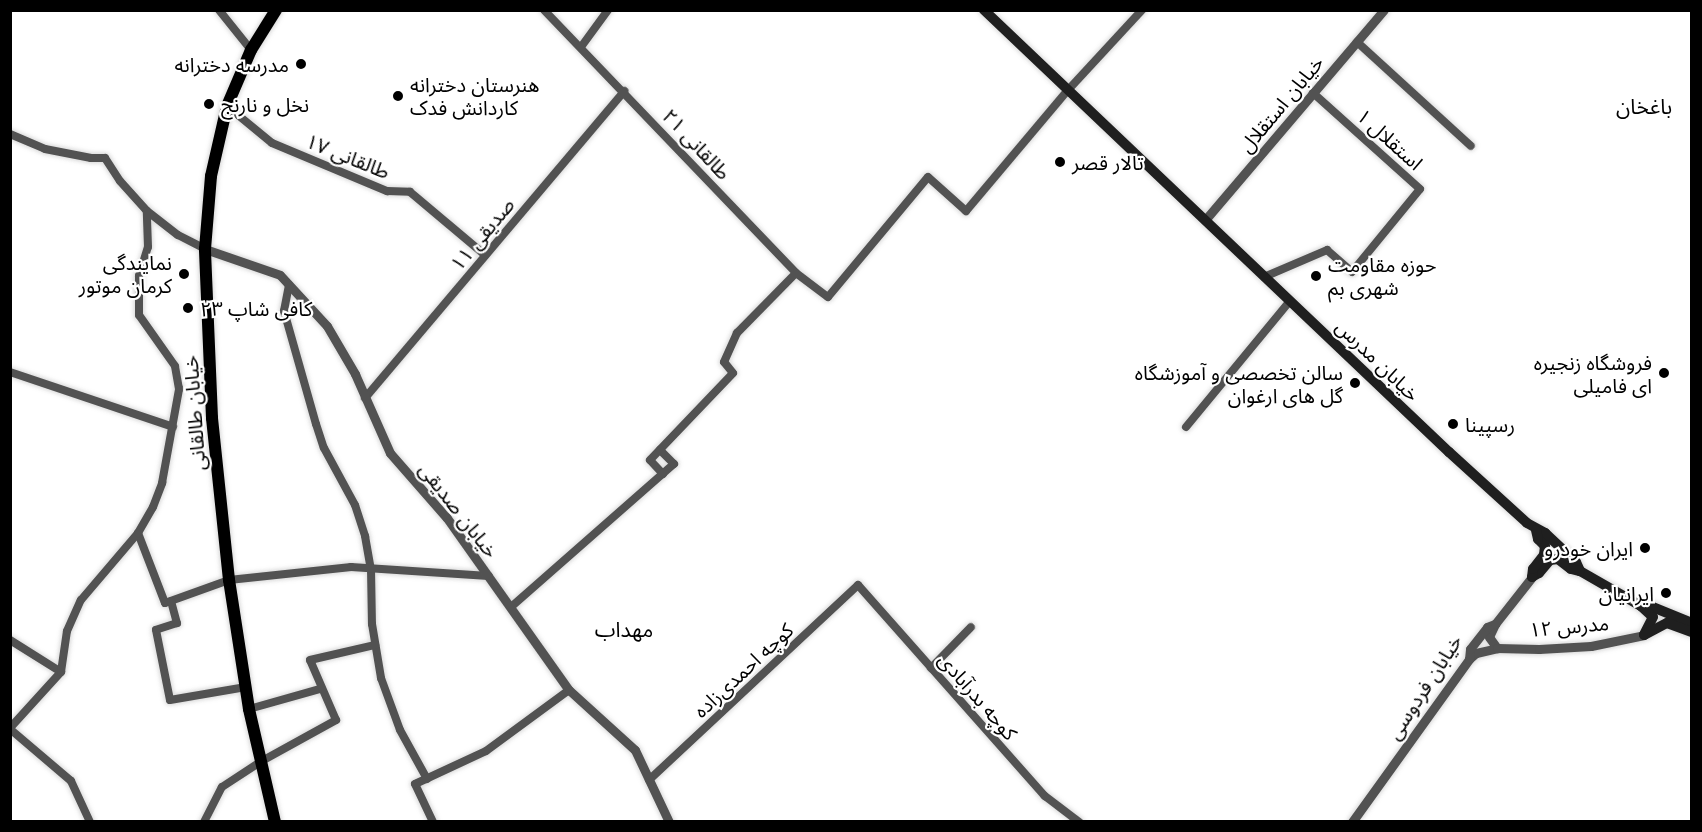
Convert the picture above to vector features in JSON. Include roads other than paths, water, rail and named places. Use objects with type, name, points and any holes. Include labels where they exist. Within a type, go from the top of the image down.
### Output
[{"type":"main road","name":"خیابان طالقانی","points":[[275,822],[249,709],[229,580],[212,418],[205,249],[211,176],[226,106],[251,50],[276,10]]},
{"type":"main road","name":"خیابان مدرس","points":[[984,11],[1449,452],[1536,530],[1545,533],[1576,562],[1580,571],[1641,606],[1650,606],[1692,623]]},
{"type":"main road","points":[[1532,577],[1533,569],[1544,555],[1545,546],[1536,530]]},
{"type":"main road","points":[[1532,577],[1539,573],[1550,560],[1558,560],[1571,569],[1580,571]]},
{"type":"main road","points":[[1641,606],[1653,617],[1644,635]]},
{"type":"main road","points":[[1644,635],[1666,623],[1692,632]]},
{"type":"street","points":[[219,10],[251,50]]},
{"type":"street","name":"طالقانی ۲۱","points":[[544,10],[796,273],[828,297],[928,177],[966,211],[1068,90]]},
{"type":"street","points":[[581,47],[608,10]]},
{"type":"street","points":[[1068,90],[1142,10]]},
{"type":"street","name":"خیابان استقلال","points":[[1205,220],[1384,10]]},
{"type":"street","points":[[1357,42],[1471,146]]},
{"type":"street","name":"صدیقی ۱۱","points":[[365,398],[624,91]]},
{"type":"street","name":"استقلال ۱","points":[[1264,277],[1327,250],[1349,270],[1357,269],[1420,189],[1313,93]]},
{"type":"street","name":"طالقانی ۱۷","points":[[226,106],[272,143],[387,191],[410,192],[485,255]]},
{"type":"street","points":[[10,134],[45,149],[105,158],[120,181],[147,211],[178,235],[205,249]]},
{"type":"street","points":[[90,822],[71,781],[10,729],[61,672],[67,631],[81,600],[138,533],[153,507],[162,483],[179,389],[175,366],[163,345],[139,315],[139,276],[148,247],[147,211]]},
{"type":"street","name":"خیابان صدیقی","points":[[205,249],[280,275],[327,326],[365,398],[390,453],[447,518],[568,690],[635,750],[669,822]]},
{"type":"street","points":[[663,474],[650,460],[733,373],[724,362],[737,333],[796,273]]},
{"type":"street","points":[[289,285],[284,311],[308,395],[324,448],[355,505],[371,568],[375,645],[393,713],[412,755],[427,779]]},
{"type":"street","points":[[1186,427],[1290,301]]},
{"type":"street","points":[[10,372],[173,427]]},
{"type":"street","points":[[511,607],[674,464],[660,450]]},
{"type":"street","points":[[138,533],[177,623],[156,630],[170,700],[246,687]]},
{"type":"street","points":[[168,602],[229,580],[351,567],[489,576]]},
{"type":"street","name":"خیابان فردوسی","points":[[1352,822],[1469,659],[1470,649],[1487,627],[1495,624],[1532,577]]},
{"type":"street","name":"کوچه بدرآبادی","points":[[858,585],[1045,796],[1079,822]]},
{"type":"street","name":"کوچه احمدی‌زاده","points":[[649,780],[858,585]]},
{"type":"street","points":[[1469,659],[1476,653],[1497,648],[1489,637],[1495,624]]},
{"type":"street","points":[[931,668],[971,627]]},
{"type":"street","name":"مدرس ۱۲","points":[[1497,648],[1539,650],[1591,646],[1644,635]]},
{"type":"street","points":[[10,640],[61,672]]},
{"type":"street","points":[[204,822],[222,787],[260,762],[336,720],[310,660],[375,645]]},
{"type":"street","points":[[249,709],[321,689]]},
{"type":"street","points":[[433,822],[415,784],[486,751],[568,690]]},
{"type":"place","name":"مدرسه دخترانه","points":[[301,64]]},
{"type":"place","name":"هنرستان دخترانه کاردانش فدک","points":[[398,96]]},
{"type":"place","name":"نخل و نارنج","points":[[209,104]]},
{"type":"place","name":"تالار قصر","points":[[1060,162]]},
{"type":"place","name":"نمایندگی کرمان موتور","points":[[184,274]]},
{"type":"place","name":"حوزه مقاومت شهری بم","points":[[1316,276]]},
{"type":"place","name":"کافی شاپ ۲۳","points":[[188,308]]},
{"type":"place","name":"فروشگاه زنجیره ای فامیلی","points":[[1664,373]]},
{"type":"place","name":"سالن تخصصی و آموزشگاه گل های ارغوان","points":[[1355,383]]},
{"type":"place","name":"رسپینا","points":[[1453,424]]},
{"type":"place","name":"ایران خودرو","points":[[1645,548]]},
{"type":"place","name":"ایرانیان","points":[[1666,593]]},
{"type":"district","name":"باغخان","points":[[1644,106]]},
{"type":"district","name":"مهداب","points":[[624,629]]}]
